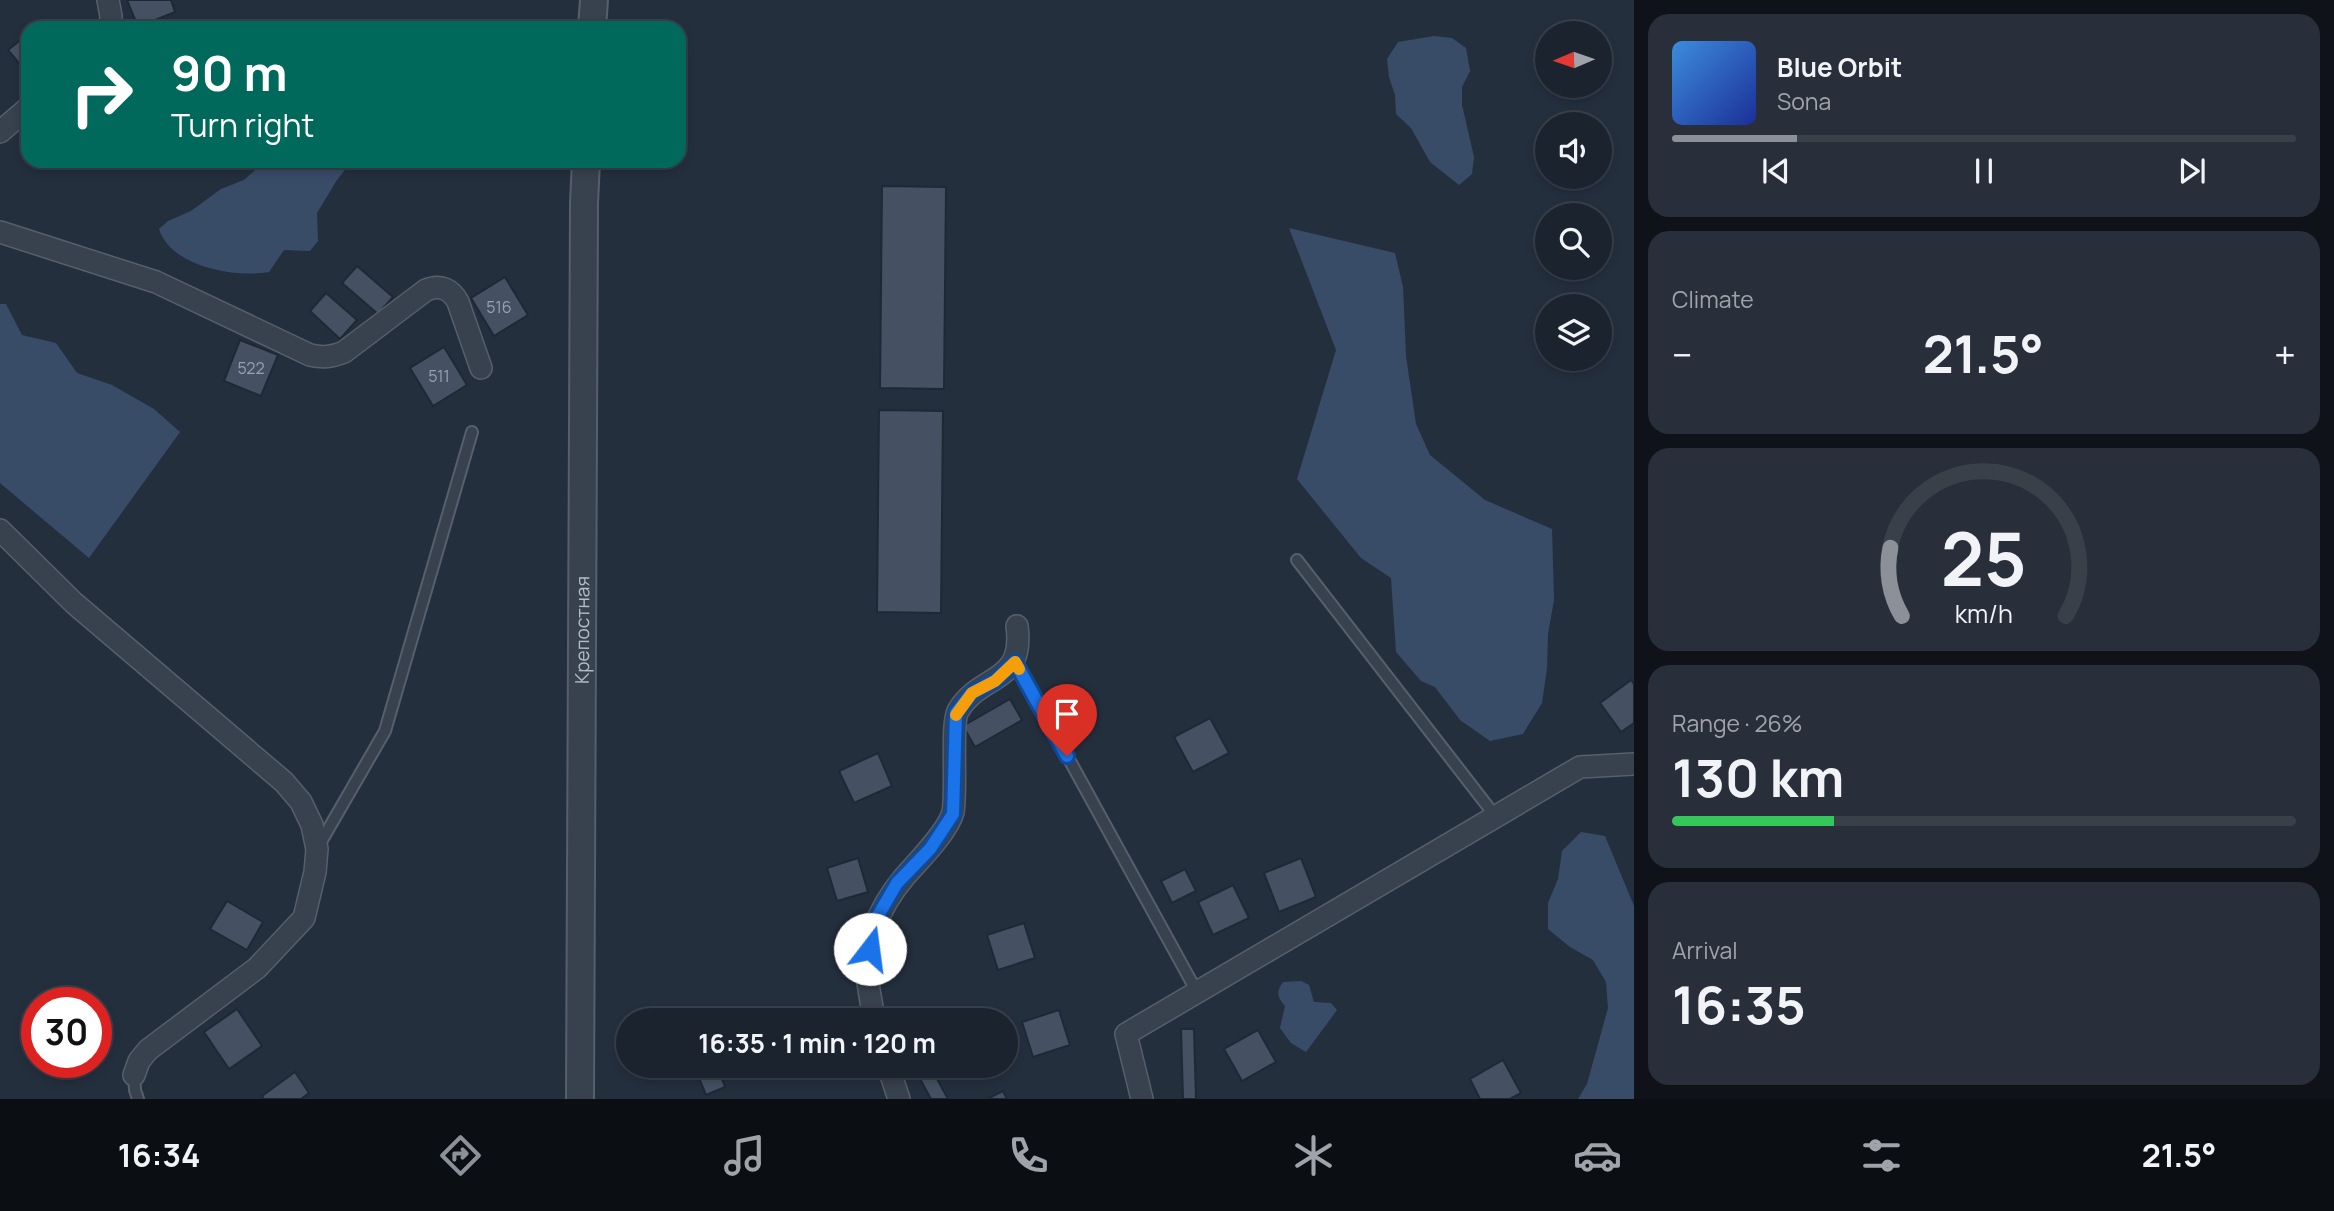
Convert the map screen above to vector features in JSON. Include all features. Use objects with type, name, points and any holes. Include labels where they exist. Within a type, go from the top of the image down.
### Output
[{"type":"street","points":[[108,0],[111,21]]},
{"type":"street","points":[[592,21],[594,0]]},
{"type":"street","points":[[0,132],[21,114]]},
{"type":"street","name":"Крепостная","points":[[580,1099],[586,168]]},
{"type":"street","points":[[0,232],[156,282],[310,355],[320,357],[344,352],[426,290],[435,287],[445,289],[453,293],[458,302],[481,368]]},
{"type":"street","points":[[0,530],[74,603],[284,782],[301,802],[312,825],[317,849],[316,872],[304,918],[257,968],[148,1050],[139,1061],[134,1076]]},
{"type":"street","points":[[872,1008],[867,971],[872,926],[897,883],[930,849],[953,814],[956,713],[972,693],[995,681],[1015,662],[1020,644],[1017,626]]},
{"type":"street","points":[[1142,1099],[1126,1034],[1580,767],[1634,764]]},
{"type":"street","points":[[892,1078],[899,1099]]},
{"type":"lane","points":[[317,849],[385,731],[472,432]]},
{"type":"lane","points":[[1297,560],[1496,817]]},
{"type":"lane","points":[[1015,662],[1197,992]]},
{"type":"lane","points":[[134,1076],[138,1099]]},
{"type":"water","points":[[1434,36],[1452,38],[1466,48],[1470,71],[1462,87],[1462,105],[1474,157],[1472,174],[1459,185],[1430,162],[1411,128],[1396,114],[1395,95],[1389,77],[1387,59],[1398,42]]},
{"type":"water","points":[[258,168],[346,168],[317,213],[318,241],[310,251],[284,250],[269,272],[222,271],[190,261],[176,253],[159,229],[168,221],[191,211],[221,189],[244,180]]},
{"type":"water","points":[[1289,228],[1395,253],[1403,287],[1406,356],[1416,424],[1430,455],[1485,500],[1552,529],[1554,600],[1548,634],[1547,668],[1542,703],[1523,734],[1490,741],[1460,720],[1435,687],[1421,681],[1396,652],[1391,578],[1361,558],[1297,479],[1336,350]]},
{"type":"water","points":[[0,304],[6,304],[22,335],[56,343],[77,373],[112,385],[154,409],[180,432],[89,558],[0,483]]},
{"type":"water","points":[[1581,832],[1605,836],[1634,906],[1634,1099],[1578,1099],[1587,1084],[1608,1008],[1606,982],[1593,960],[1570,947],[1548,929],[1548,903],[1558,879],[1562,851]]},
{"type":"water","points":[[1301,981],[1309,985],[1314,1002],[1331,1003],[1337,1010],[1306,1052],[1291,1043],[1280,1028],[1285,1006],[1279,997],[1279,989],[1283,982]]},
{"type":"building","points":[[127,0],[171,0],[175,12],[153,21],[136,21]]},
{"type":"building","points":[[21,40],[21,66],[8,50]]},
{"type":"building","points":[[882,186],[946,187],[944,389],[880,388]]},
{"type":"building","points":[[357,266],[393,297],[378,314],[342,283]]},
{"type":"building","points":[[505,277],[528,315],[494,336],[471,298]]},
{"type":"building","points":[[326,293],[357,320],[340,339],[310,311]]},
{"type":"building","points":[[240,340],[278,355],[261,396],[224,381]]},
{"type":"building","points":[[444,347],[467,385],[433,406],[410,368]]},
{"type":"building","points":[[879,410],[943,411],[941,613],[877,612]]},
{"type":"building","points":[[1631,680],[1634,684],[1634,723],[1621,732],[1600,703]]},
{"type":"building","points":[[1010,699],[1022,720],[975,747],[963,726]]},
{"type":"building","points":[[1210,718],[1229,753],[1193,772],[1174,737]]},
{"type":"building","points":[[878,753],[892,786],[854,803],[839,771]]},
{"type":"building","points":[[858,858],[868,892],[837,901],[827,868]]},
{"type":"building","points":[[1301,858],[1316,897],[1279,912],[1264,873]]},
{"type":"building","points":[[1185,869],[1196,891],[1172,903],[1161,881]]},
{"type":"building","points":[[1233,885],[1249,918],[1213,935],[1198,902]]},
{"type":"building","points":[[227,901],[263,922],[247,950],[210,929]]},
{"type":"building","points":[[1024,923],[1035,958],[998,970],[987,935]]},
{"type":"building","points":[[237,1009],[262,1046],[229,1069],[204,1032]]},
{"type":"building","points":[[1059,1010],[1070,1045],[1033,1057],[1022,1022]]},
{"type":"building","points":[[1181,1029],[1194,1029],[1196,1099],[1183,1099]]},
{"type":"building","points":[[1258,1030],[1276,1062],[1242,1081],[1224,1049]]},
{"type":"building","points":[[1503,1060],[1521,1093],[1510,1099],[1480,1099],[1470,1079]]},
{"type":"building","points":[[295,1072],[309,1093],[301,1099],[264,1099],[262,1096]]},
{"type":"building","points":[[699,1078],[722,1078],[725,1087],[706,1095]]},
{"type":"building","points":[[920,1078],[937,1078],[948,1099],[931,1099]]},
{"type":"building","points":[[1003,1091],[1007,1099],[987,1099]]},
{"type":"slow traffic","points":[[956,715],[972,693],[995,681],[1015,662],[1019,669]]},
{"type":"route","points":[[870,949],[872,926],[897,883],[930,849],[953,814],[956,713],[972,693],[995,681],[1015,662],[1067,756]]}]
